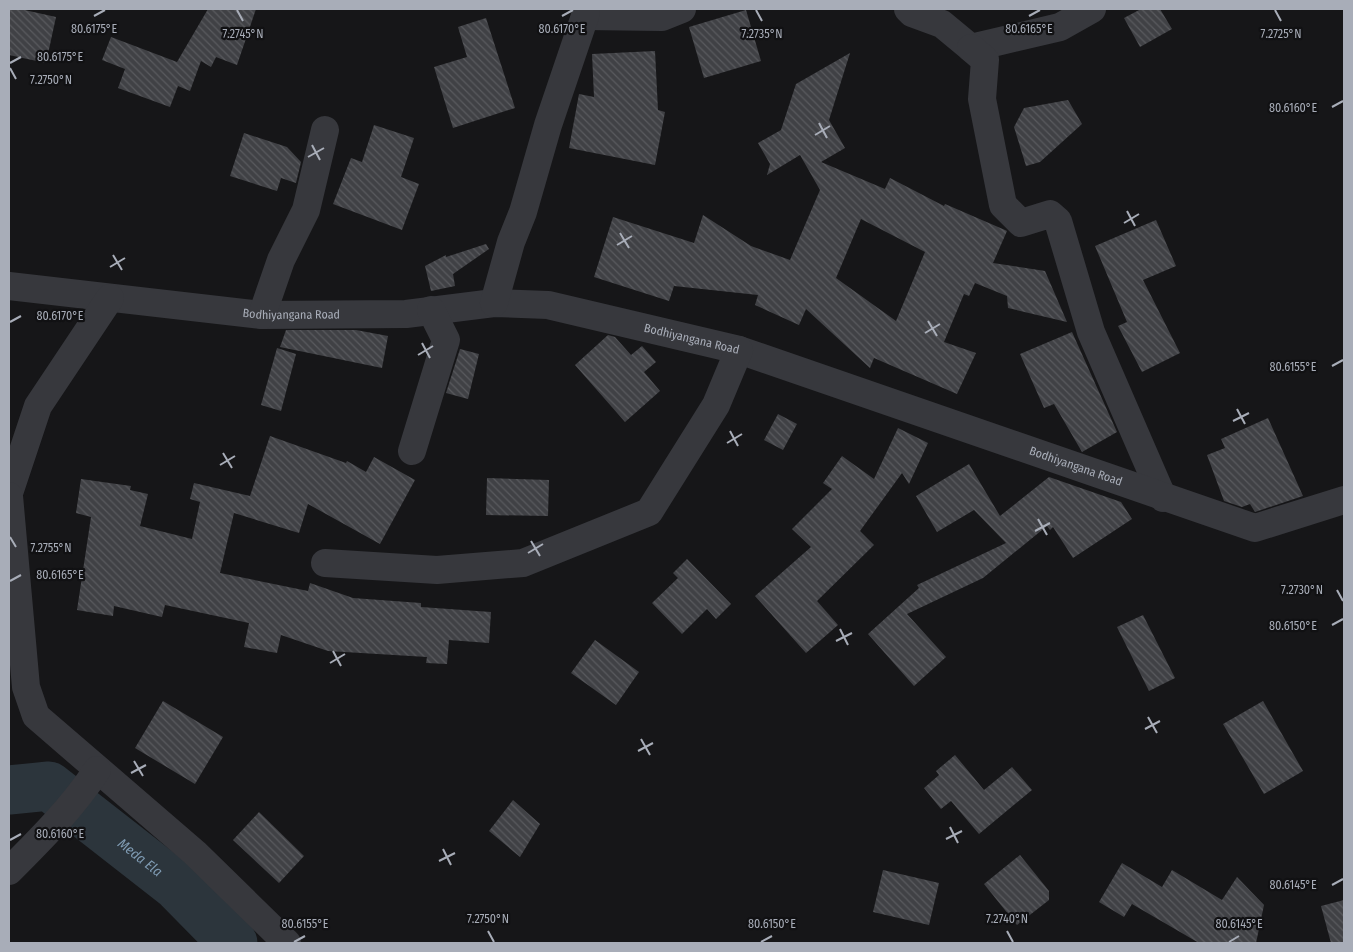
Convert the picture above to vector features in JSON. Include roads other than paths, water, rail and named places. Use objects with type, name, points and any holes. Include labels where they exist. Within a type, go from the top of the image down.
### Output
[{"type":"street","points":[[494,303],[548,125],[586,13],[662,18],[682,9]]},
{"type":"street","points":[[908,9],[912,13],[942,24],[985,60],[982,99],[1003,205],[1021,223],[1050,214],[1058,221],[1091,332],[1163,498]]},
{"type":"street","points":[[971,48],[1057,18],[1092,9]]},
{"type":"street","points":[[262,315],[281,260],[306,210],[325,130]]},
{"type":"street","name":"Bodhiyangana Road","points":[[9,286],[262,315],[406,314],[494,303],[548,305],[739,350],[1163,498],[1255,528],[1344,500]]},
{"type":"street","points":[[110,298],[38,406],[9,494],[26,687],[36,716],[92,777],[195,853],[287,943]]},
{"type":"street","points":[[412,451],[446,340],[432,310]]},
{"type":"street","points":[[325,563],[437,570],[523,563],[649,512],[716,405],[739,350]]},
{"type":"street","points":[[9,871],[41,838],[92,777]]},
{"type":"waterway","name":"Meda Ela","points":[[9,790],[49,786],[177,886],[233,943]]}]
